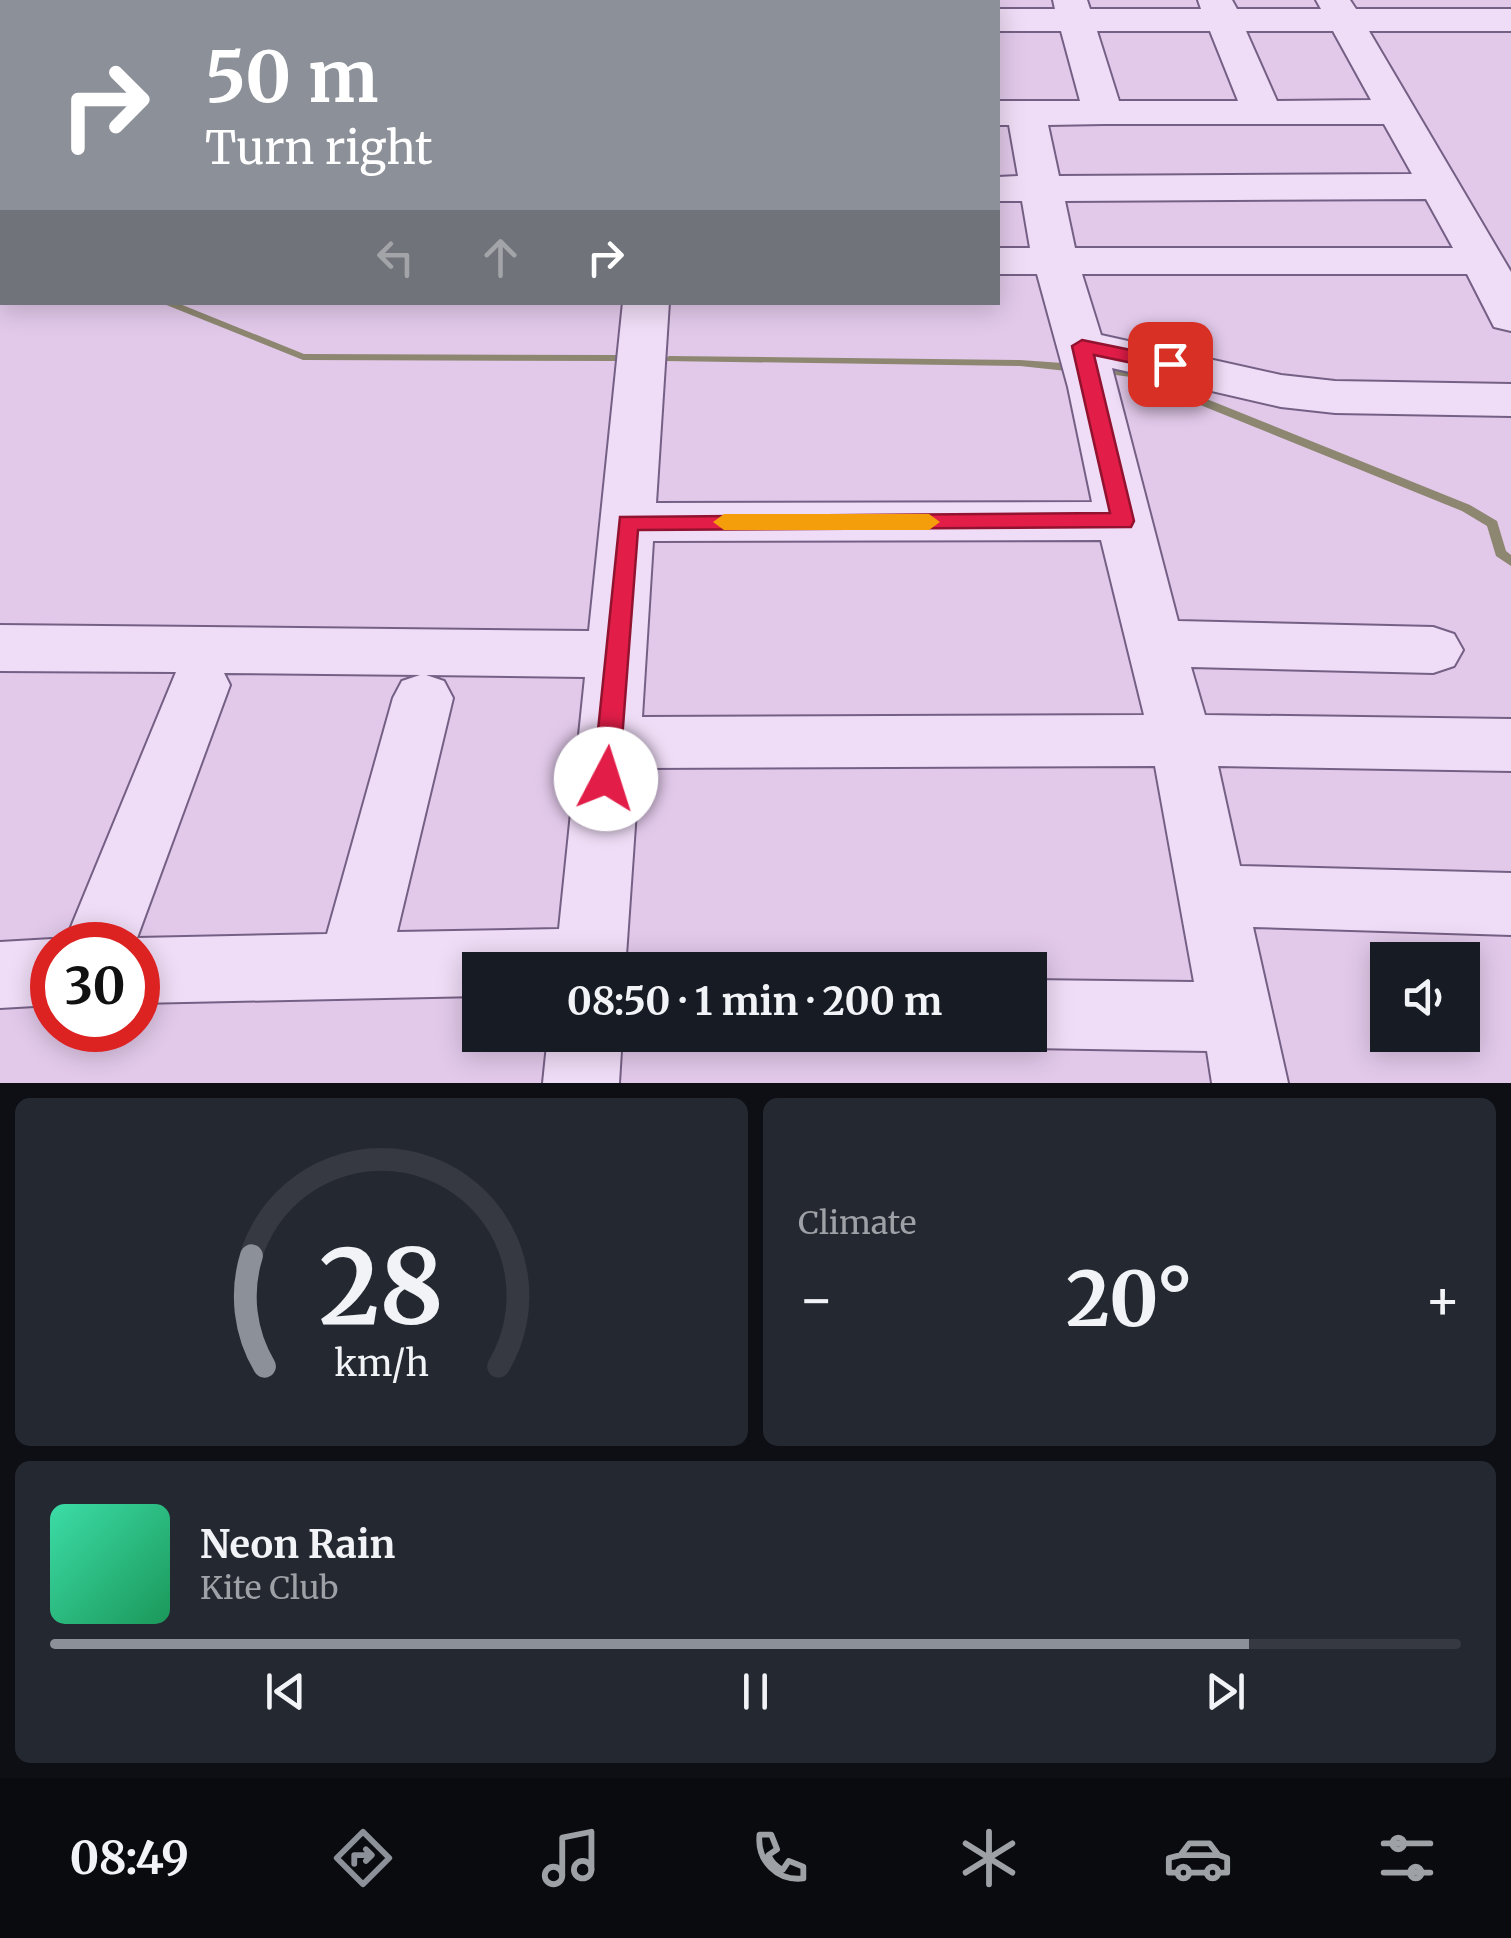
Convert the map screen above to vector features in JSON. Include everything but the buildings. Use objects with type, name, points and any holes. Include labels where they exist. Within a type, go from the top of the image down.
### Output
[{"type":"street","points":[[1000,20],[1072,10],[1499,13]]},
{"type":"street","points":[[1072,10],[1104,113]]},
{"type":"street","points":[[1220,10],[1263,112]]},
{"type":"street","points":[[1339,10],[1511,317]]},
{"type":"street","points":[[1047,1017],[1242,1050],[1181,740],[1123,521],[1087,363],[1055,260],[1018,189],[1012,113],[1398,112]]},
{"type":"street","points":[[1018,189],[1441,186]]},
{"type":"street","points":[[1000,260],[1483,261]]},
{"type":"street","points":[[592,952],[642,345]]},
{"type":"street","points":[[1087,363],[1335,397],[1511,400]]},
{"type":"street","points":[[628,522],[1123,521]]},
{"type":"street","points":[[1154,643],[1434,650]]},
{"type":"street","points":[[0,648],[617,654]]},
{"type":"street","points":[[108,922],[200,686]]},
{"type":"street","points":[[354,966],[424,698]]},
{"type":"street","points":[[609,743],[1181,740],[1511,745]]},
{"type":"street","points":[[1213,896],[1511,904]]},
{"type":"street","points":[[160,970],[462,966]]},
{"type":"street","points":[[0,975],[30,973]]},
{"type":"street","points":[[581,1083],[584,1052]]},
{"type":"waterway","points":[[172,305],[303,357],[617,358]]},
{"type":"waterway","points":[[669,359],[1020,363],[1076,368]]},
{"type":"waterway","points":[[1096,370],[1133,374],[1466,508],[1493,524],[1500,553],[1511,561]]},
{"type":"slow traffic","points":[[724,522],[929,522]]},
{"type":"route","points":[[606,779],[628,522],[1123,521],[1082,346],[1170,364]]}]
